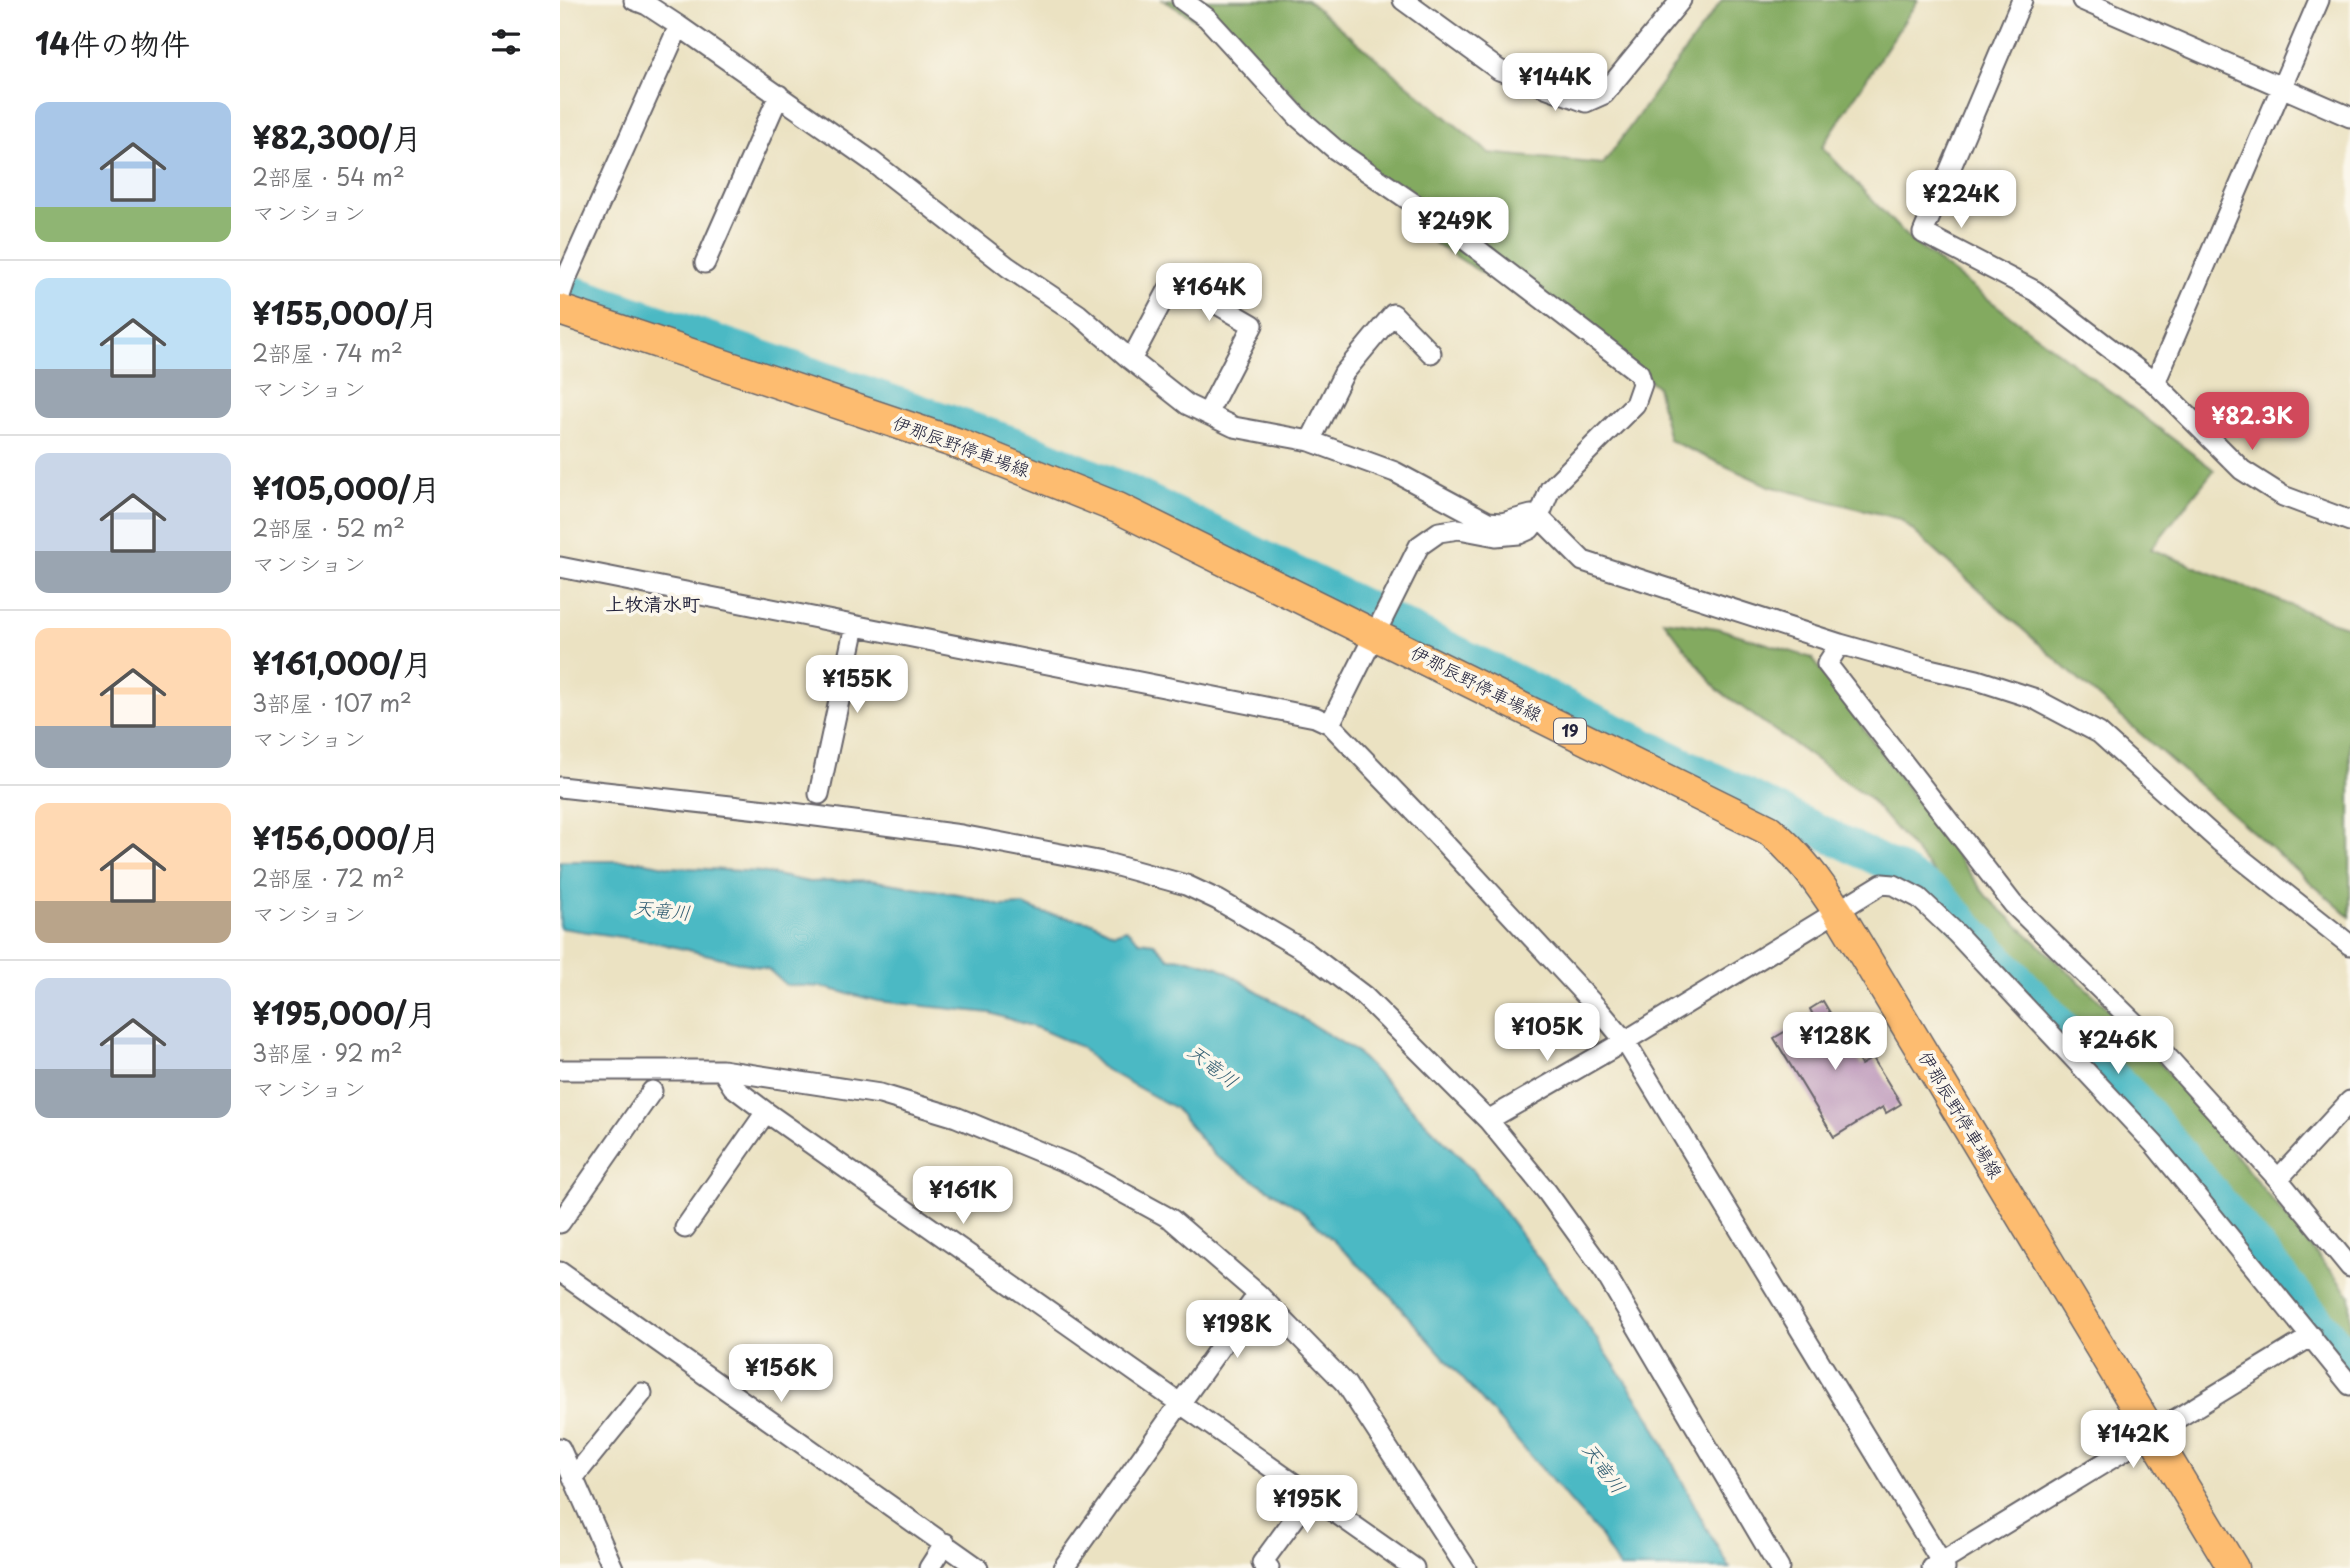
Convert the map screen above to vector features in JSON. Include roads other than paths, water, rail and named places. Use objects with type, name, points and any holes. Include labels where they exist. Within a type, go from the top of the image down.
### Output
[{"type":"main road","name":"伊那辰野停車場線","points":[[560,310],[958,444],[1118,508],[1769,830],[1789,846],[1814,876],[1838,912],[2233,1568]]},
{"type":"street","points":[[634,0],[647,5],[678,26],[873,162],[1008,267],[1078,314],[1188,405],[1234,427],[1310,441],[1395,472],[1488,522],[1502,523],[1531,515],[1539,517],[1583,561],[1840,644],[1977,680],[2033,698],[2099,733],[2219,841],[2350,945]]},
{"type":"street","points":[[1182,0],[1207,18],[1298,117],[1336,150],[1451,229],[1639,373],[1642,384],[1635,404],[1549,489],[1539,517],[1530,529],[1519,534],[1496,536],[1459,529],[1439,532],[1419,546],[1330,724]]},
{"type":"street","points":[[1403,0],[1499,70],[1586,102],[1604,94],[1681,0]]},
{"type":"street","points":[[2022,0],[1923,233],[2035,291],[2155,383],[2242,470],[2283,496],[2350,522]]},
{"type":"street","points":[[2082,0],[2350,117]]},
{"type":"street","points":[[2155,383],[2319,0]]},
{"type":"street","points":[[560,296],[678,26]]},
{"type":"street","points":[[705,262],[779,95]]},
{"type":"street","points":[[1131,360],[1174,279],[1253,325],[1207,414]]},
{"type":"street","points":[[1310,441],[1344,373],[1393,314],[1431,353]]},
{"type":"street","points":[[560,568],[1315,717],[1330,724],[1481,883],[1625,1041],[1940,1566],[2312,1336]]},
{"type":"street","points":[[819,794],[855,626]]},
{"type":"street","points":[[1840,644],[1827,664],[2013,904],[2152,1041],[2278,1179],[2350,1266]]},
{"type":"street","points":[[560,787],[961,835],[1103,863],[1186,885],[1218,900],[1305,951],[1364,996],[1488,1120],[1546,1192],[1604,1271],[1779,1568]]},
{"type":"street","points":[[1488,1120],[1625,1041],[1882,884],[1894,885],[1919,898],[1956,933],[2154,1144],[2350,1385]]},
{"type":"street","points":[[560,1070],[722,1070],[880,1094],[1004,1135],[1074,1166],[1171,1219],[1258,1294],[1346,1384],[1466,1568]]},
{"type":"street","points":[[722,1070],[733,1087],[766,1112],[1414,1568]]},
{"type":"street","points":[[560,1223],[652,1091]]},
{"type":"street","points":[[2278,1179],[2350,1101]]},
{"type":"street","points":[[685,1228],[766,1112]]},
{"type":"street","points":[[560,1272],[978,1568]]},
{"type":"street","points":[[1063,1568],[1258,1294]]},
{"type":"street","points":[[574,1477],[642,1393]]},
{"type":"street","points":[[560,1448],[613,1568]]},
{"type":"street","points":[[1269,1568],[1262,1563],[1311,1496]]},
{"type":"street","points":[[929,1568],[945,1543]]},
{"type":"water","name":"天竜川","points":[[560,861],[640,861],[671,867],[761,872],[809,882],[870,880],[964,895],[1001,906],[1023,905],[1043,913],[1092,922],[1114,933],[1126,929],[1139,941],[1154,943],[1169,958],[1189,959],[1218,967],[1355,1051],[1472,1169],[1577,1310],[1649,1416],[1704,1524],[1730,1568],[1619,1568],[1599,1534],[1385,1290],[1300,1209],[1215,1156],[1175,1108],[1101,1067],[1081,1047],[1040,1029],[990,1013],[878,1001],[822,987],[786,985],[768,969],[654,942],[560,928]]},
{"type":"waterway","points":[[560,287],[1020,445],[1125,489],[1379,613]]},
{"type":"waterway","points":[[1390,619],[1895,868],[1940,896],[2068,1032],[2138,1101],[2350,1360]]},
{"type":"district","name":"上牧清水町","points":[[653,604]]}]
